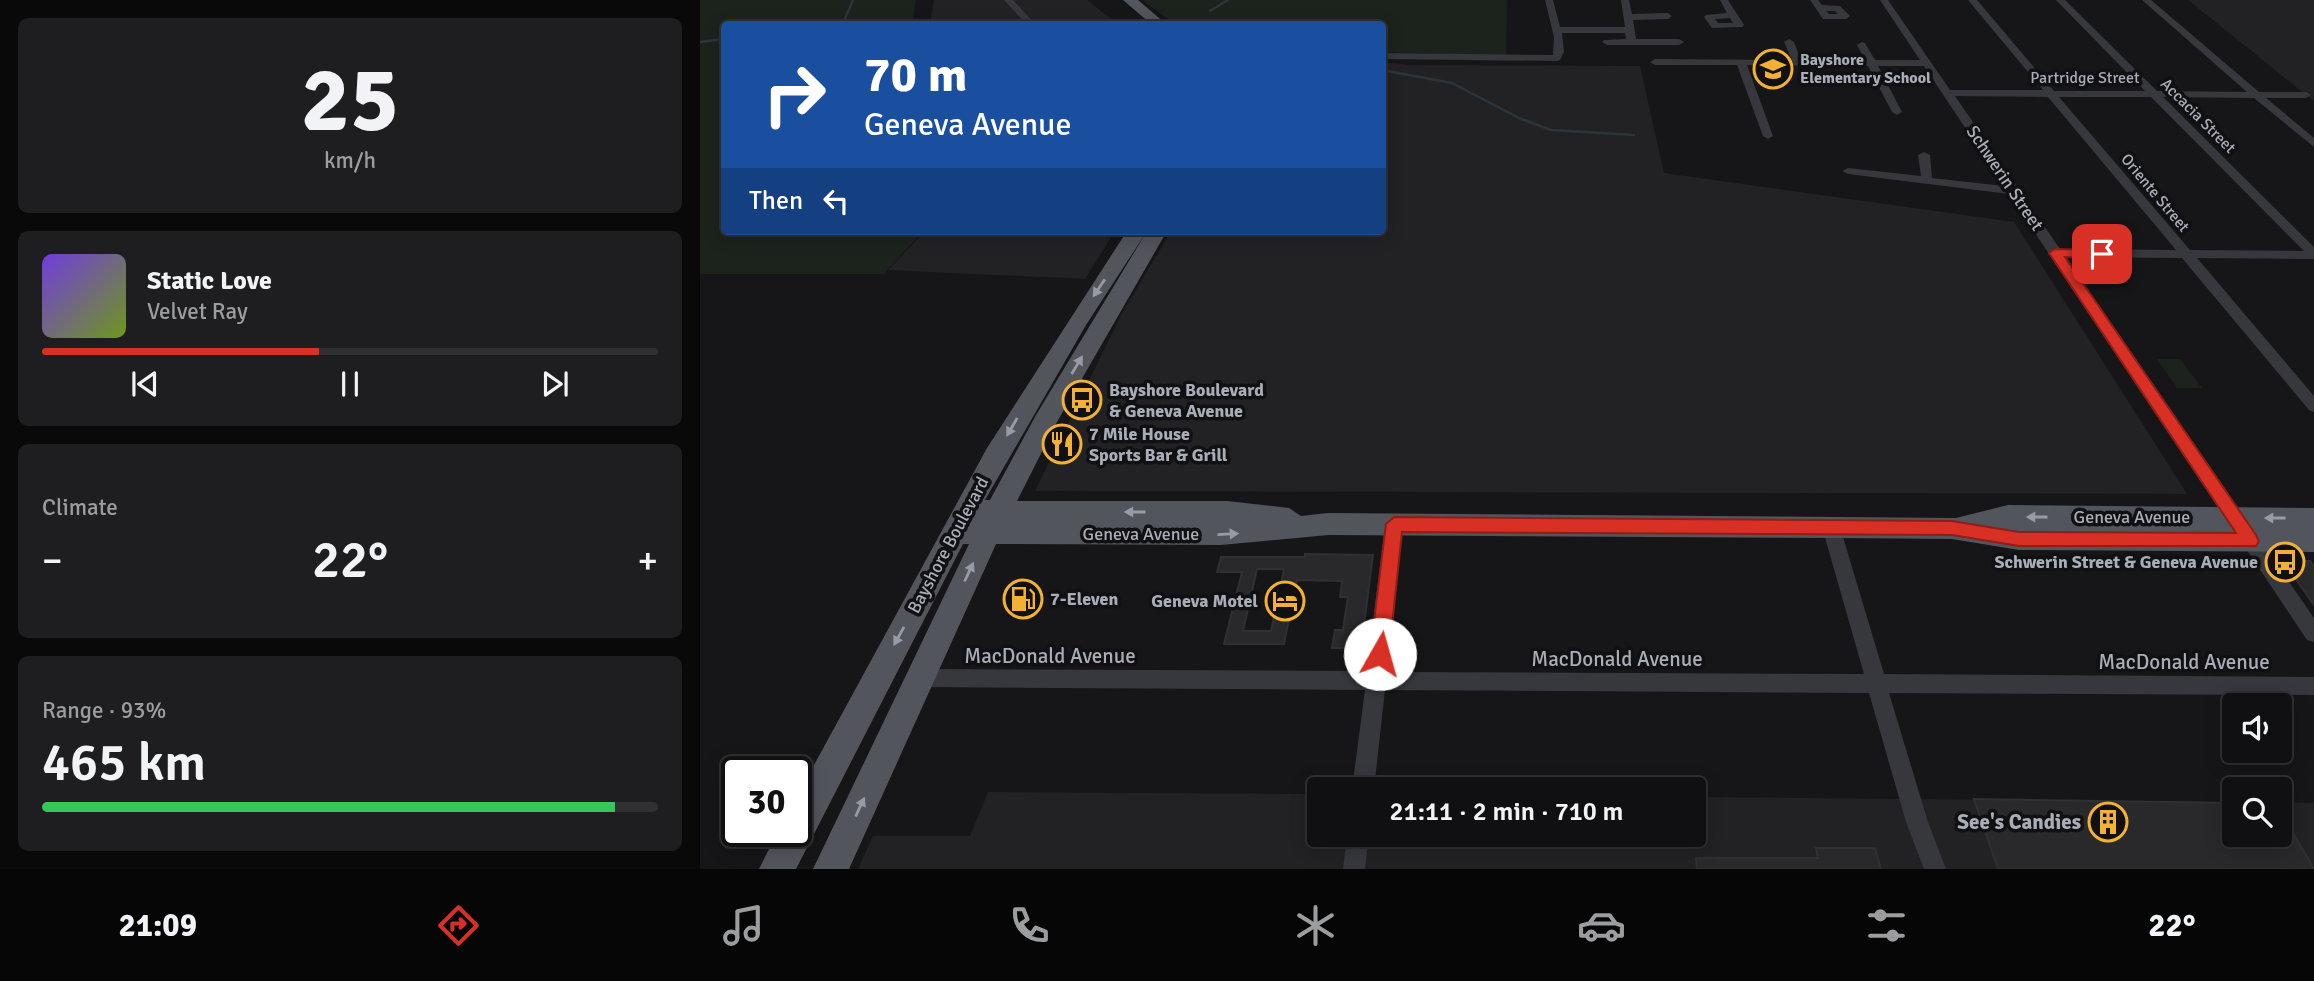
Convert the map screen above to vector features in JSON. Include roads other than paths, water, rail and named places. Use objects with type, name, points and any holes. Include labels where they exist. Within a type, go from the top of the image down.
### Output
[{"type":"main road","points":[[1114,0],[1139,21]]},
{"type":"main road","points":[[1130,0],[1155,21]]},
{"type":"main road","name":"Bayshore Boulevard","points":[[777,869],[960,522],[1036,387],[1134,235]]},
{"type":"main road","name":"Bayshore Boulevard","points":[[831,869],[993,522],[1045,421],[1155,235]]},
{"type":"main road","name":"Geneva Avenue","points":[[960,522],[1221,534],[1328,524],[1952,528],[2019,539],[2243,529],[2314,519]]},
{"type":"main road","name":"Geneva Avenue","points":[[2243,529],[2314,541]]},
{"type":"street","points":[[1008,0],[1028,21]]},
{"type":"street","points":[[1386,56],[1557,58],[1560,55],[1549,0]]},
{"type":"street","points":[[1625,0],[1632,42]]},
{"type":"street","points":[[1724,0],[1733,15]]},
{"type":"street","name":"Schwerin Street","points":[[1884,0],[2314,635]]},
{"type":"street","name":"Oriente Street","points":[[1972,0],[2314,406]]},
{"type":"street","name":"Accacia Street","points":[[2060,0],[2314,255]]},
{"type":"street","points":[[2146,0],[2314,144]]},
{"type":"street","points":[[1627,17],[1668,16]]},
{"type":"street","points":[[1556,30],[1629,30]]},
{"type":"street","points":[[1607,42],[1679,42]]},
{"type":"street","points":[[1788,42],[1798,63]]},
{"type":"street","points":[[1862,45],[1897,112]]},
{"type":"street","points":[[1655,62],[1926,63]]},
{"type":"street","points":[[1741,63],[1768,136]]},
{"type":"street","name":"Partridge Street","points":[[1947,93],[2306,95]]},
{"type":"street","points":[[1924,155],[1927,181]]},
{"type":"street","points":[[1848,171],[2013,191]]},
{"type":"street","points":[[2055,253],[2314,255]]},
{"type":"street","points":[[1365,777],[1394,524]]},
{"type":"street","points":[[1831,527],[1935,869]]},
{"type":"street","name":"MacDonald Avenue","points":[[920,678],[2314,686]]},
{"type":"street","points":[[1354,869],[1357,847]]},
{"type":"waterway","points":[[844,21],[853,0]]},
{"type":"waterway","points":[[1210,11],[1228,0]]},
{"type":"waterway","points":[[700,42],[721,39]]},
{"type":"waterway","points":[[1386,71],[1452,83],[1519,118],[1551,130],[1634,135]]},
{"type":"place","name":"Bayshore Elementary School","points":[[1773,69]]},
{"type":"place","name":"Bayshore Boulevard & Geneva Avenue","points":[[1082,400]]},
{"type":"place","name":"7 Mile House Sports Bar & Grill","points":[[1062,444]]},
{"type":"place","name":"Schwerin Street & Geneva Avenue","points":[[2285,562]]},
{"type":"place","name":"7-Eleven","points":[[1023,599]]},
{"type":"place","name":"Geneva Motel","points":[[1285,601]]},
{"type":"place","name":"See's Candies","points":[[2108,822]]}]
